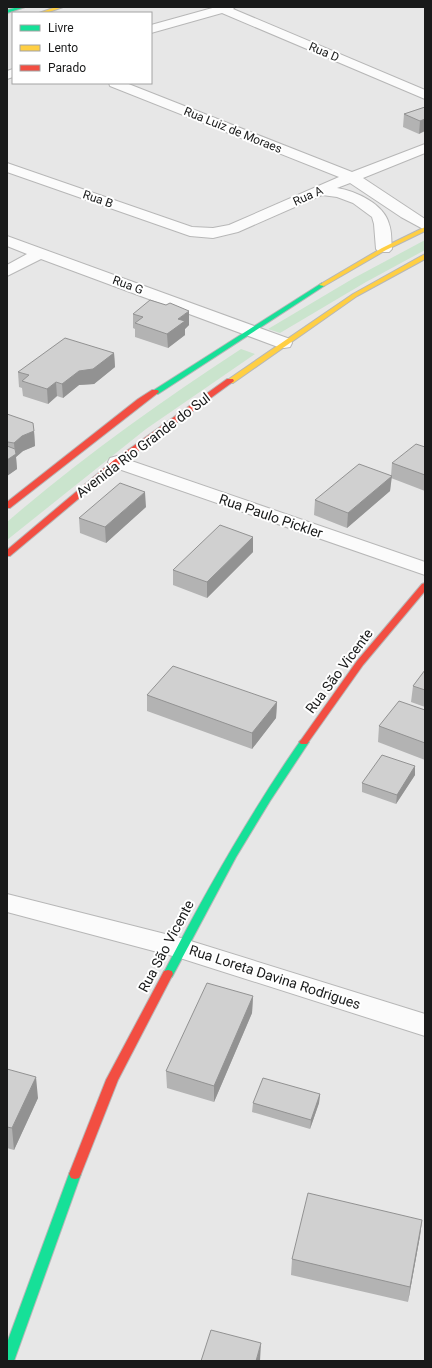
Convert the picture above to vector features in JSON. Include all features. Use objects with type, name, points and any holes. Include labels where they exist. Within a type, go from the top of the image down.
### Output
[{"type":"street","points":[[7,12],[23,7]]},
{"type":"street","points":[[44,12],[61,7]]},
{"type":"street","points":[[152,29],[226,8]]},
{"type":"street","name":"Rua D","points":[[226,8],[425,95]]},
{"type":"street","name":"Rua Luiz de Moraes","points":[[118,84],[351,177],[380,195],[407,215],[425,225]]},
{"type":"street","name":"Rua A","points":[[190,232],[213,233],[233,229],[320,190],[425,148]]},
{"type":"street","name":"Rua B","points":[[7,167],[190,232]]},
{"type":"street","points":[[320,190],[340,193],[358,200],[378,215],[382,224],[384,250]]},
{"type":"street","points":[[382,224],[395,218],[407,215]]},
{"type":"street","points":[[7,506],[141,401],[250,330],[384,250],[425,229]]},
{"type":"street","name":"Rua G","points":[[7,241],[250,330]]},
{"type":"street","points":[[7,270],[40,253]]},
{"type":"street","name":"Avenida Rio Grande do Sul","points":[[7,554],[117,462],[284,343],[355,295],[425,256]]},
{"type":"street","points":[[250,330],[284,343]]},
{"type":"street","name":"Rua Paulo Pickler","points":[[117,462],[425,569]]},
{"type":"street","name":"Rua São Vicente","points":[[7,1361],[65,1199],[112,1080],[227,862],[269,792],[360,663],[425,586]]},
{"type":"street","name":"Rua Loreta Davina Rodrigues","points":[[7,903],[181,948],[425,1025]]},
{"type":"green space","points":[[425,240],[425,250],[366,282],[280,333],[268,329],[354,278]]},
{"type":"green space","points":[[241,349],[255,354],[146,429],[7,540],[7,522],[63,475],[121,431]]},
{"type":"building","points":[[425,107],[425,119],[420,121],[404,114]]},
{"type":"building","points":[[150,300],[166,305],[170,303],[189,311],[178,319],[185,321],[167,334],[135,323],[143,317],[133,314]]},
{"type":"building","points":[[65,338],[114,353],[93,369],[79,371],[62,384],[56,382],[47,389],[22,381],[29,375],[18,372]]},
{"type":"building","points":[[7,414],[33,423],[34,431],[22,436],[14,443],[7,443]]},
{"type":"building","points":[[416,444],[425,447],[425,475],[392,463]]},
{"type":"building","points":[[7,446],[15,449],[16,454],[7,460]]},
{"type":"building","points":[[359,464],[392,476],[348,513],[315,500]]},
{"type":"building","points":[[120,483],[145,492],[105,527],[79,518]]},
{"type":"building","points":[[220,525],[253,537],[207,582],[173,570]]},
{"type":"building","points":[[173,666],[277,702],[252,733],[147,695]]},
{"type":"building","points":[[425,670],[425,690],[413,686]]},
{"type":"building","points":[[399,701],[425,710],[425,743],[379,726]]},
{"type":"building","points":[[382,755],[415,766],[397,795],[362,783]]},
{"type":"building","points":[[207,983],[253,996],[214,1086],[166,1071]]},
{"type":"building","points":[[7,1069],[36,1077],[12,1128],[7,1127]]},
{"type":"building","points":[[263,1078],[320,1094],[311,1120],[253,1103]]},
{"type":"building","points":[[308,1193],[422,1220],[410,1287],[292,1259]]},
{"type":"building","points":[[211,1330],[261,1343],[256,1361],[201,1361]]},
{"type":"traffic: fast","points":[[7,12],[23,7]]},
{"type":"traffic: fast","points":[[155,392],[322,285]]},
{"type":"traffic: fast","points":[[168,974],[232,856],[266,798],[304,742]]},
{"type":"traffic: fast","points":[[7,1361],[75,1174]]},
{"type":"traffic: slow","points":[[44,12],[61,7]]},
{"type":"traffic: slow","points":[[322,285],[384,249],[425,229]]},
{"type":"traffic: slow","points":[[230,381],[355,295],[425,256]]},
{"type":"traffic: jam","points":[[7,554],[117,462],[230,381]]},
{"type":"traffic: jam","points":[[7,506],[141,401],[155,392]]},
{"type":"traffic: jam","points":[[304,742],[360,663],[425,586]]},
{"type":"traffic: jam","points":[[75,1174],[112,1080],[168,974]]}]
